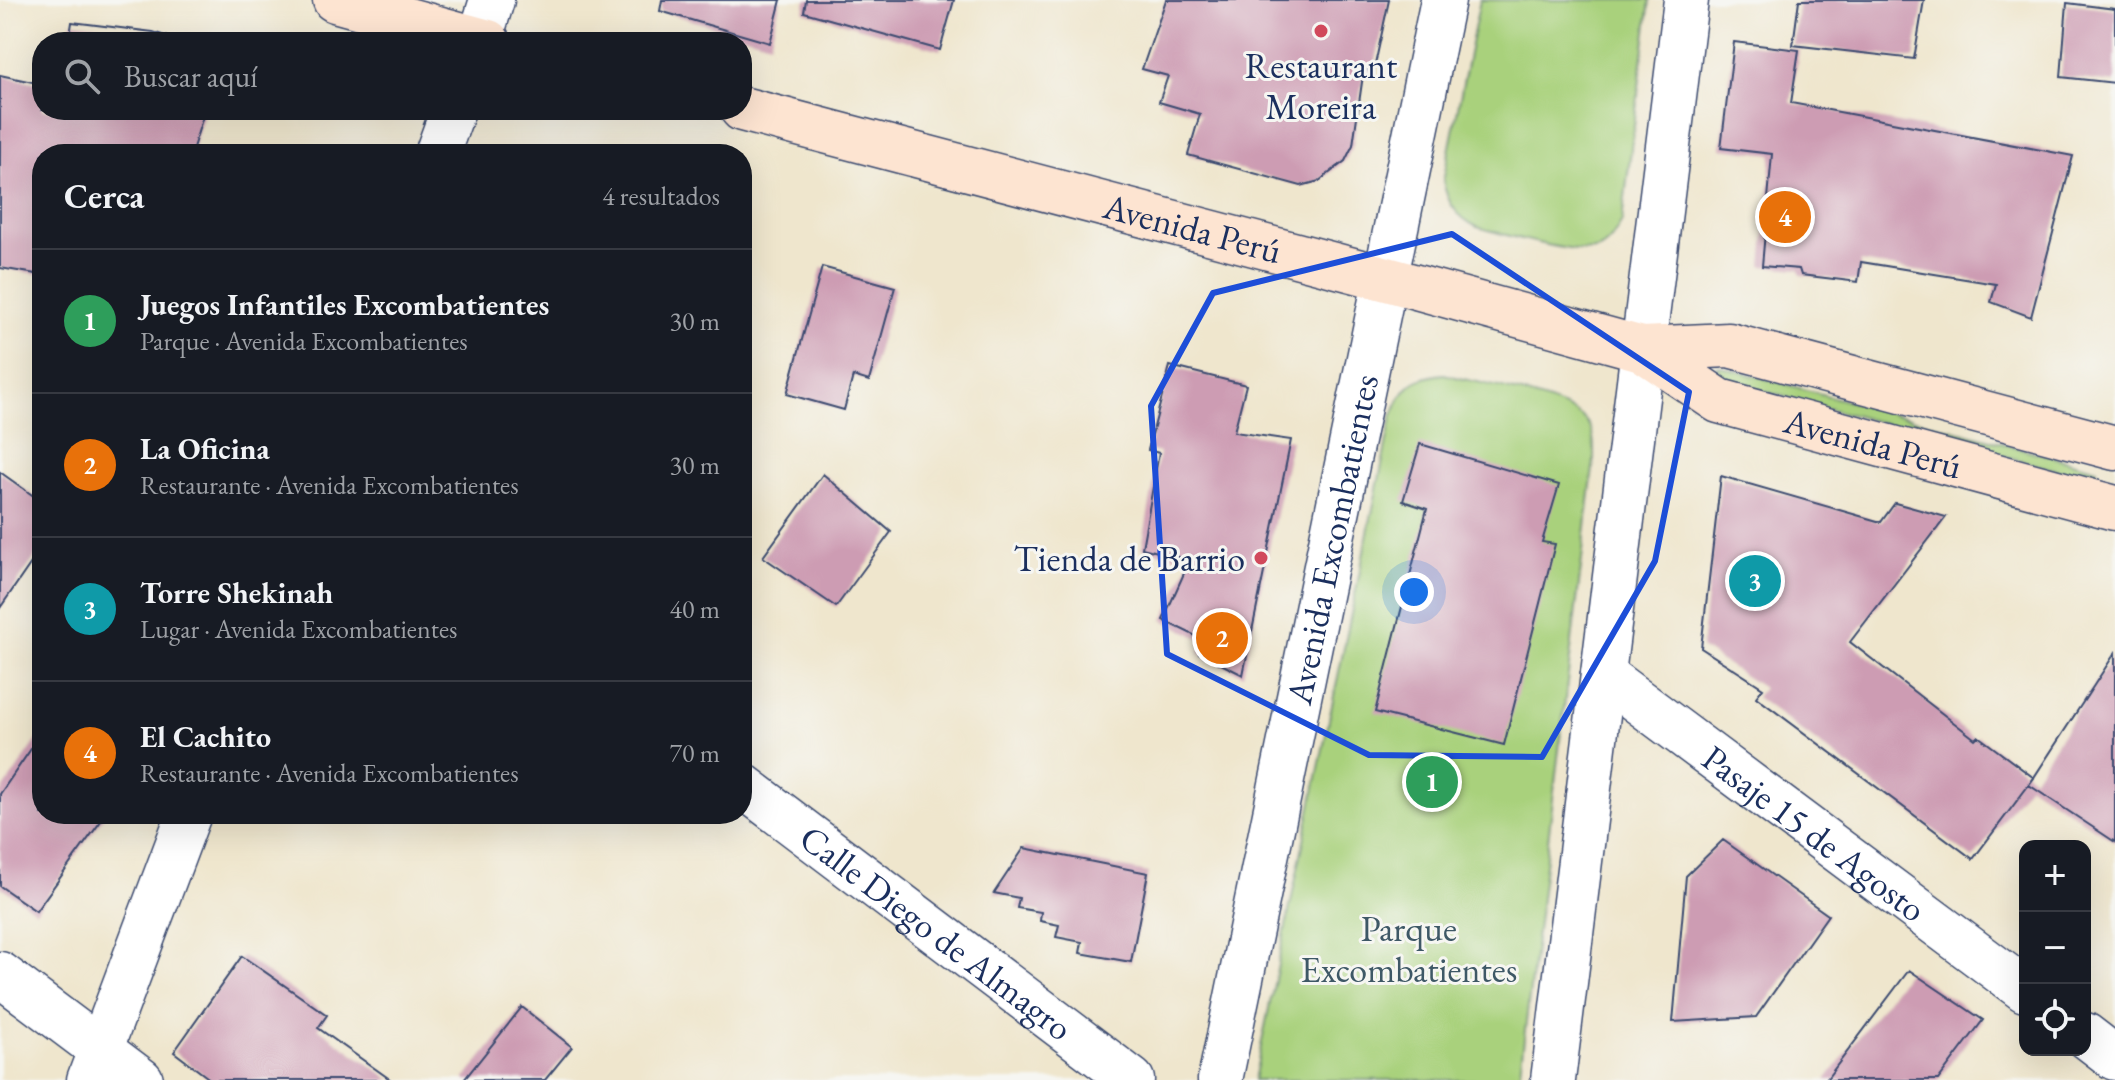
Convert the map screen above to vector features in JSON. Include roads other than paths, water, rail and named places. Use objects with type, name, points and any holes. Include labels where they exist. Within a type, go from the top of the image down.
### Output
[{"type":"main road","points":[[335,0],[485,31]]},
{"type":"main road","name":"Avenida Perú","points":[[752,112],[1642,349],[1729,345],[2115,448]]},
{"type":"main road","name":"Avenida Perú","points":[[1642,349],[1719,401],[2115,508]]},
{"type":"street","name":"Avenida Excombatientes","points":[[1220,1080],[1443,0]]},
{"type":"street","points":[[1553,1080],[1686,0]]},
{"type":"street","points":[[441,144],[449,120]]},
{"type":"street","name":"Pasaje 15 de Agosto","points":[[1603,675],[2019,986]]},
{"type":"street","name":"Calle Diego de Almagro","points":[[752,793],[1132,1080]]},
{"type":"street","points":[[95,1065],[185,824]]},
{"type":"street","points":[[0,974],[95,1065],[141,1080]]},
{"type":"street","points":[[2091,1040],[2115,1058]]},
{"type":"place","name":"Restaurant Moreira","points":[[1321,31]]},
{"type":"place","name":"El Cachito","points":[[1785,217]]},
{"type":"place","name":"Tienda de Barrio","points":[[1261,558]]},
{"type":"place","name":"Torre Shekinah","points":[[1755,581]]},
{"type":"place","name":"La Oficina","points":[[1222,638]]},
{"type":"place","name":"Juegos Infantiles Excombatientes","points":[[1432,782]]},
{"type":"park label","name":"Parque Excombatientes","points":[[1409,948]]}]
